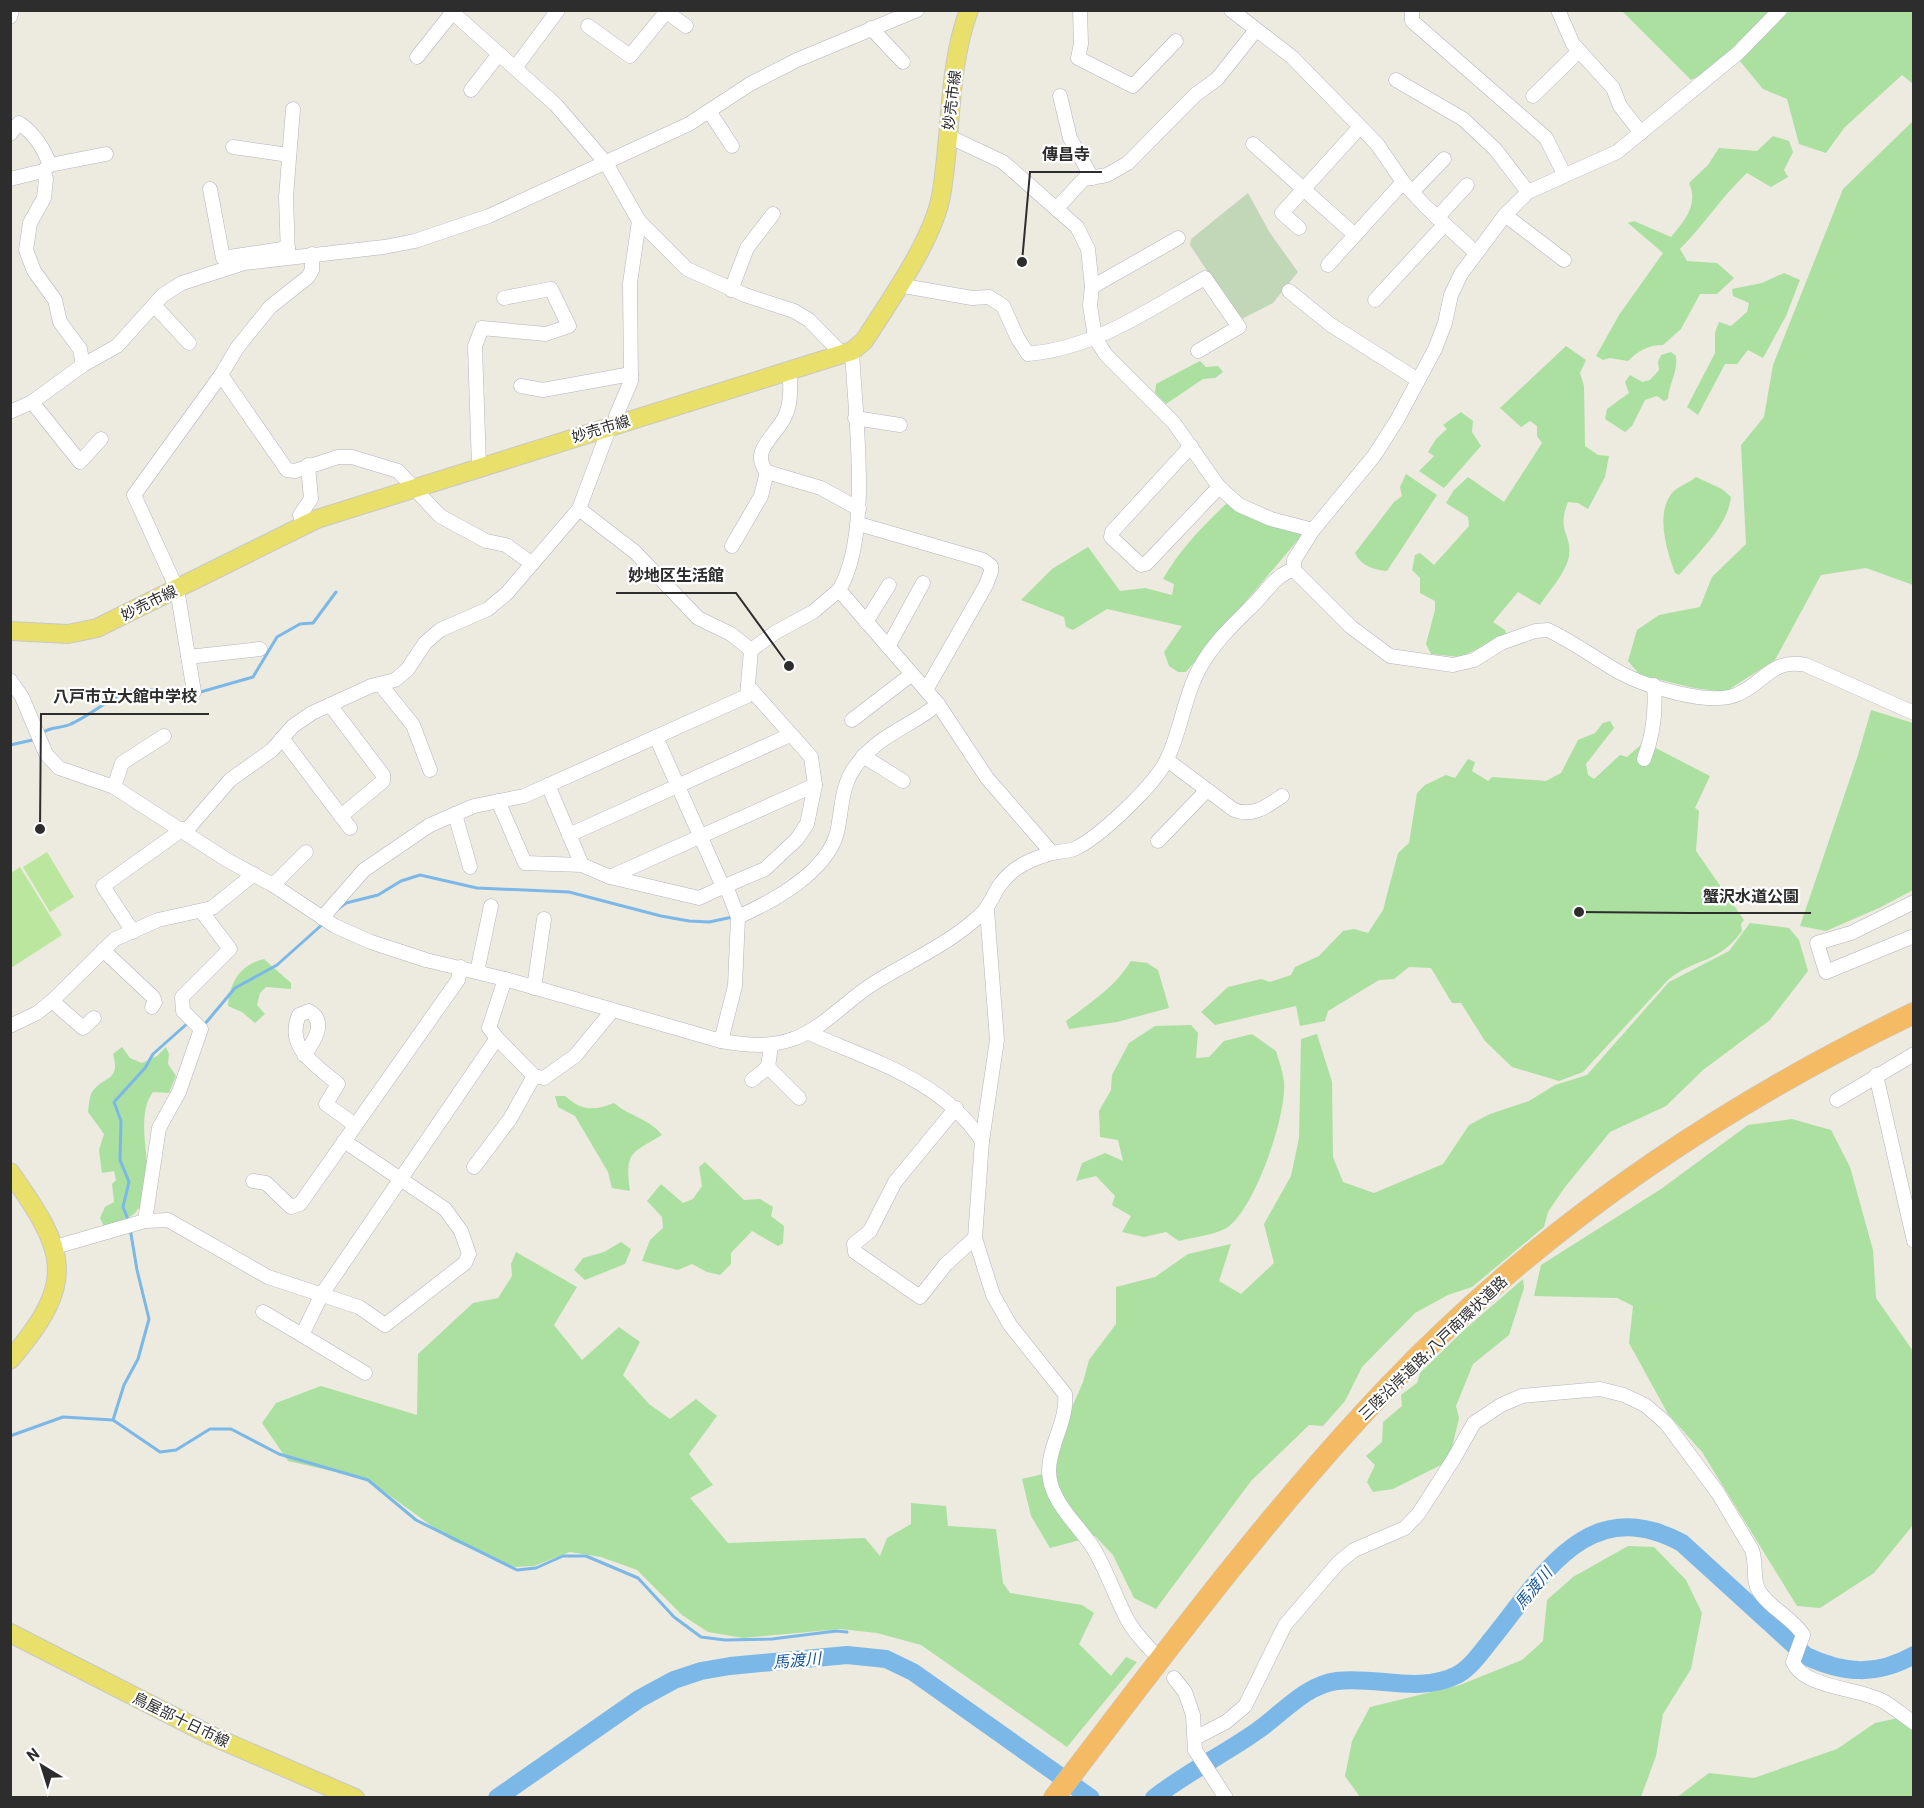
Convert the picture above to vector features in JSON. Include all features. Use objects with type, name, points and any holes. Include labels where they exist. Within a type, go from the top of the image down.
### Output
[{"type":"highway","name":"三陸沿岸道路;八戸南環状道路","points":[[1054,1797],[1242,1554],[1325,1455],[1392,1383],[1502,1280],[1555,1237],[1672,1150],[1811,1064],[1914,1012]]},
{"type":"main road","name":"妙売市線","points":[[10,631],[83,633],[303,526],[350,507],[847,353],[864,341],[934,221],[941,196],[961,41],[969,10]]},
{"type":"main road","points":[[10,1172],[43,1220],[55,1247],[57,1281],[46,1314],[10,1360]]},
{"type":"main road","name":"鳥屋部十日市線","points":[[10,1633],[212,1736],[355,1797]]},
{"type":"street","points":[[10,17],[12,10]]},
{"type":"street","points":[[515,68],[558,10]]},
{"type":"street","points":[[210,189],[223,258],[288,252],[312,255],[415,241],[489,216],[606,163],[689,124],[750,84],[871,28],[917,10]]},
{"type":"street","points":[[1080,10],[1082,44],[1078,58],[1133,86],[1176,41]]},
{"type":"street","points":[[1231,10],[1292,57],[1377,144],[1408,187],[1441,222],[1476,253]]},
{"type":"street","points":[[1412,10],[1412,21],[1546,138],[1564,174]]},
{"type":"street","points":[[1558,10],[1568,36],[1578,52],[1613,88],[1620,106],[1641,133]]},
{"type":"street","points":[[1780,10],[1738,53],[1641,133],[1604,159],[1564,174],[1528,192],[1505,215],[1461,274],[1451,295],[1442,332],[1418,380],[1374,456],[1313,530],[1294,560],[1294,570],[1351,627],[1390,656],[1453,665],[1474,660],[1501,643],[1535,631],[1548,630],[1621,674],[1672,692],[1713,698],[1738,695],[1777,666],[1794,663],[1806,665],[1914,713]]},
{"type":"street","points":[[588,27],[630,56],[665,11],[686,26]]},
{"type":"street","points":[[322,918],[364,870],[430,825],[474,806],[524,796],[747,696],[751,650],[759,642],[813,612],[839,590],[848,576],[859,524],[855,418],[847,353],[809,320],[794,311],[731,290],[687,269],[639,221],[606,163],[556,105],[458,14],[417,57]]},
{"type":"street","points":[[871,28],[903,62]]},
{"type":"street","points":[[1056,209],[1078,184],[1107,175],[1128,163],[1195,95],[1217,79],[1256,30]]},
{"type":"street","points":[[1533,96],[1578,52]]},
{"type":"street","points":[[471,90],[499,54]]},
{"type":"street","points":[[1396,80],[1463,119],[1495,149],[1528,192]]},
{"type":"street","points":[[1060,96],[1070,138],[1092,178]]},
{"type":"street","points":[[288,252],[286,197],[293,109]]},
{"type":"street","points":[[709,111],[732,146]]},
{"type":"street","points":[[13,126],[43,148],[47,168],[44,198],[30,223],[26,250],[34,271],[51,291],[60,322],[80,349],[83,365]]},
{"type":"street","points":[[1299,228],[1282,213],[1359,128]]},
{"type":"street","points":[[948,136],[1003,162],[1077,227],[1089,249],[1092,287],[1090,305],[1095,338],[1106,355],[1174,423],[1219,487],[1239,505],[1271,519],[1313,530]]},
{"type":"street","points":[[1253,144],[1355,236]]},
{"type":"street","points":[[233,147],[289,155]]},
{"type":"street","points":[[10,179],[106,154]]},
{"type":"street","points":[[1328,265],[1355,236],[1408,187],[1444,159]]},
{"type":"street","points":[[1375,300],[1441,222],[1467,185]]},
{"type":"street","points":[[731,290],[747,248],[773,214]]},
{"type":"street","points":[[1505,215],[1564,260]]},
{"type":"street","points":[[133,932],[103,886],[184,830],[230,780],[272,750],[293,726],[330,705],[395,680],[407,670],[425,644],[440,630],[494,604],[507,593],[579,509],[631,381],[630,283],[639,221]]},
{"type":"street","points":[[1092,287],[1178,238]]},
{"type":"street","points":[[101,439],[80,462],[19,407],[83,365],[117,346],[163,295],[182,283],[215,271],[288,252]]},
{"type":"street","points":[[194,692],[177,589],[136,504],[134,495],[221,375],[237,348],[270,307],[308,277],[312,270],[312,255]]},
{"type":"street","points":[[898,285],[972,298],[989,297],[1003,306],[1018,339],[1028,354],[1059,351],[1116,329],[1205,278],[1239,327],[1198,351]]},
{"type":"street","points":[[479,467],[475,346],[482,328],[546,334],[569,326],[551,289],[504,298]]},
{"type":"street","points":[[1289,291],[1331,325],[1418,380]]},
{"type":"street","points":[[154,305],[189,343]]},
{"type":"street","points":[[789,371],[791,385],[786,414],[766,441],[761,454],[761,466],[767,472],[821,488],[859,509]]},
{"type":"street","points":[[221,375],[287,470],[296,471],[308,465],[338,457],[368,460],[404,475],[413,488],[440,516],[486,541],[506,545],[531,563]]},
{"type":"street","points":[[521,386],[543,390],[631,375]]},
{"type":"street","points":[[855,418],[900,425]]},
{"type":"street","points":[[1191,446],[1112,532],[1111,537],[1142,565],[1146,564],[1219,487]]},
{"type":"street","points":[[303,526],[300,515],[311,499],[308,465]]},
{"type":"street","points":[[732,546],[761,496],[767,472]]},
{"type":"street","points":[[579,509],[635,552],[698,618],[730,634],[751,650]]},
{"type":"street","points":[[859,524],[983,560],[991,566],[992,573],[986,585],[926,690]]},
{"type":"street","points":[[13,690],[46,754],[54,763],[66,771],[114,787],[184,830],[226,860],[273,885],[322,918],[371,942],[426,960],[505,979],[721,1041],[771,1046],[809,1033],[844,1003],[966,928],[987,910],[1000,885],[1015,868],[1031,859],[1074,849],[1152,783],[1167,760],[1191,685],[1203,662],[1219,641],[1263,594],[1283,575],[1294,570]]},
{"type":"street","points":[[888,647],[923,583]]},
{"type":"street","points":[[866,622],[889,585]]},
{"type":"street","points":[[839,590],[938,704],[987,778],[1052,853]]},
{"type":"street","points":[[188,657],[260,649]]},
{"type":"street","points":[[852,720],[912,674]]},
{"type":"street","points":[[380,684],[413,725],[430,770]]},
{"type":"street","points":[[1644,759],[1649,746],[1655,703],[1654,685]]},
{"type":"street","points":[[498,801],[525,863],[582,865],[610,877],[699,898],[724,887],[765,868],[797,839],[807,824],[815,785],[811,757],[748,686]]},
{"type":"street","points":[[738,917],[783,895],[821,861],[836,836],[844,787],[863,756],[900,726],[928,712],[938,704]]},
{"type":"street","points":[[330,705],[382,775],[383,781],[341,816]]},
{"type":"street","points":[[569,835],[790,735]]},
{"type":"street","points":[[114,787],[122,763],[164,736]]},
{"type":"street","points":[[656,737],[738,917],[735,986],[721,1041]]},
{"type":"street","points":[[282,738],[350,828]]},
{"type":"street","points":[[863,756],[903,781]]},
{"type":"street","points":[[1167,760],[1234,810],[1246,815],[1264,808],[1282,796]]},
{"type":"street","points":[[548,785],[582,865]]},
{"type":"street","points":[[610,877],[815,785]]},
{"type":"street","points":[[1158,841],[1207,790]]},
{"type":"street","points":[[454,814],[470,867]]},
{"type":"street","points":[[273,885],[306,852]]},
{"type":"street","points":[[10,1026],[37,1013],[52,1001],[115,939],[158,920],[212,908],[254,874]]},
{"type":"street","points":[[1914,902],[1851,933],[1817,943],[1826,972],[1914,936]]},
{"type":"street","points":[[477,972],[491,906]]},
{"type":"street","points":[[987,910],[998,1040],[982,1141],[975,1238],[993,1295],[1010,1325],[1065,1394],[1066,1406],[1049,1470],[1053,1487],[1064,1510],[1092,1546],[1120,1599],[1128,1622],[1151,1650]]},
{"type":"street","points":[[145,1221],[159,1128],[179,1092],[201,1029],[183,1011],[182,997],[230,949],[202,912]]},
{"type":"street","points":[[534,988],[544,919]]},
{"type":"street","points":[[103,950],[153,997],[155,1002],[152,1007]]},
{"type":"street","points":[[253,1181],[261,1180],[285,1204],[295,1207],[458,980],[461,968]]},
{"type":"street","points":[[505,979],[489,1028],[534,1076],[544,1078],[575,1056],[612,1011]]},
{"type":"street","points":[[52,1001],[83,1028],[94,1018]]},
{"type":"street","points":[[809,1033],[910,1075],[956,1108],[982,1141]]},
{"type":"street","points":[[302,1335],[322,1294],[497,1038]]},
{"type":"street","points":[[752,1080],[768,1066],[771,1046]]},
{"type":"street","points":[[1837,1100],[1914,1054]]},
{"type":"street","points":[[304,1055],[338,1084],[326,1104],[355,1125]]},
{"type":"street","points":[[768,1066],[799,1098]]},
{"type":"street","points":[[1876,1075],[1913,1232]]},
{"type":"street","points":[[474,1167],[510,1119],[534,1076]]},
{"type":"street","points":[[956,1108],[895,1182],[870,1231],[854,1244],[855,1252],[920,1297],[946,1264],[975,1238]]},
{"type":"street","points":[[55,1247],[145,1221],[168,1220],[268,1277],[359,1307],[385,1325],[465,1263],[470,1254],[461,1231],[444,1209],[344,1141]]},
{"type":"street","points":[[263,1312],[365,1374]]},
{"type":"street","points":[[1195,1738],[1226,1722],[1245,1706],[1285,1625],[1338,1563],[1354,1550],[1406,1528],[1419,1513],[1474,1423],[1501,1405],[1522,1396],[1600,1389],[1624,1395],[1652,1411],[1666,1423],[1718,1493],[1752,1550],[1756,1560],[1756,1581],[1759,1592],[1798,1627],[1803,1635],[1793,1662],[1796,1670],[1820,1683],[1883,1701],[1914,1723]]},
{"type":"street","points":[[1174,1678],[1185,1692],[1193,1715],[1197,1753],[1226,1797]]},
{"type":"green space","points":[[1912,10],[1913,84],[1902,75],[1845,127],[1826,153],[1799,144],[1787,99],[1763,89],[1739,60],[1789,11]]},
{"type":"green space","points":[[1622,11],[1774,11],[1713,68],[1691,80]]},
{"type":"green space","points":[[1913,121],[1913,585],[1866,568],[1821,575],[1775,660],[1725,692],[1694,688],[1640,675],[1628,661],[1637,630],[1659,615],[1700,607],[1712,577],[1746,544],[1741,445],[1764,417],[1773,365],[1843,189]]},
{"type":"green space","points":[[1773,136],[1789,141],[1793,152],[1784,170],[1788,177],[1771,187],[1747,173],[1680,249],[1687,261],[1717,263],[1734,278],[1717,294],[1700,294],[1681,329],[1663,345],[1644,349],[1628,361],[1610,358],[1603,360],[1596,356],[1619,315],[1663,253],[1628,223],[1634,221],[1671,237],[1685,219],[1691,206],[1692,191],[1689,183],[1708,165],[1719,148],[1757,151]]},
{"type":"green space","points":[[1248,193],[1270,233],[1298,272],[1273,303],[1240,320],[1190,245],[1191,239]]},
{"type":"green space","points":[[1784,273],[1800,280],[1786,316],[1763,358],[1748,350],[1737,364],[1725,364],[1698,415],[1687,407],[1715,353],[1715,333],[1719,322],[1731,326],[1747,312],[1749,303],[1733,296],[1732,289],[1762,283]]},
{"type":"green space","points":[[1566,346],[1586,360],[1580,373],[1584,386],[1585,446],[1598,455],[1609,456],[1605,477],[1588,509],[1578,503],[1568,502],[1564,526],[1569,556],[1561,575],[1540,605],[1518,592],[1493,622],[1505,630],[1507,636],[1460,657],[1431,654],[1426,644],[1435,610],[1435,601],[1420,593],[1420,578],[1412,570],[1415,555],[1420,553],[1434,565],[1469,526],[1468,517],[1446,503],[1454,490],[1468,477],[1504,502],[1542,443],[1537,436],[1537,426],[1530,421],[1521,427],[1500,408]]},
{"type":"green space","points":[[1671,352],[1676,356],[1676,362],[1668,399],[1664,401],[1657,396],[1645,400],[1632,426],[1625,432],[1605,419],[1607,409],[1629,393],[1625,382],[1630,375],[1642,382],[1650,380],[1659,370],[1658,362],[1661,355]]},
{"type":"green space","points":[[1200,361],[1206,367],[1218,366],[1223,372],[1215,378],[1203,379],[1166,404],[1155,393],[1156,384]]},
{"type":"green space","points":[[1461,412],[1473,421],[1472,432],[1481,446],[1444,488],[1419,471],[1434,456],[1428,452],[1436,439],[1447,429],[1443,425]]},
{"type":"green space","points":[[1406,474],[1437,495],[1387,571],[1373,568],[1364,564],[1355,553],[1394,502],[1402,496],[1400,487]]},
{"type":"green space","points":[[1696,477],[1722,489],[1731,497],[1729,508],[1718,529],[1679,575],[1675,573],[1666,544],[1664,511],[1672,493]]},
{"type":"green space","points":[[1228,502],[1303,534],[1186,672],[1178,672],[1169,666],[1164,652],[1182,626],[1107,609],[1073,630],[1066,627],[1064,617],[1021,600],[1052,569],[1088,547],[1120,591],[1145,588],[1172,595],[1174,584],[1163,579],[1184,548]]},
{"type":"green space","points":[[1871,710],[1913,723],[1913,890],[1826,931],[1800,926],[1858,755]]},
{"type":"green space","points":[[1610,721],[1614,728],[1586,764],[1588,775],[1594,779],[1620,755],[1627,757],[1644,742],[1710,776],[1695,808],[1699,811],[1696,851],[1744,920],[1741,924],[1742,931],[1724,950],[1688,967],[1668,980],[1583,1072],[1559,1081],[1512,1067],[1485,1041],[1461,1003],[1452,1003],[1431,968],[1409,967],[1394,979],[1379,980],[1328,1011],[1325,1021],[1300,1026],[1296,1006],[1215,1025],[1201,1012],[1228,987],[1261,979],[1270,982],[1291,975],[1295,967],[1319,956],[1343,931],[1354,929],[1368,933],[1383,910],[1398,853],[1409,843],[1417,793],[1425,785],[1446,775],[1455,778],[1468,759],[1475,762],[1472,771],[1488,781],[1492,777],[1546,781],[1561,773],[1578,740],[1595,733],[1603,723]]},
{"type":"green space","points":[[47,852],[74,897],[50,912],[23,867]]},
{"type":"green space","points":[[20,867],[62,935],[11,968],[11,873]]},
{"type":"green space","points":[[1750,923],[1789,928],[1799,940],[1808,971],[1770,1020],[1703,1070],[1666,1106],[1610,1132],[1565,1187],[1548,1212],[1544,1227],[1472,1287],[1448,1295],[1415,1313],[1362,1367],[1345,1401],[1323,1426],[1309,1425],[1251,1481],[1156,1609],[1134,1598],[1113,1555],[1095,1536],[1050,1548],[1031,1516],[1022,1479],[1043,1474],[1083,1382],[1089,1360],[1116,1324],[1116,1287],[1155,1277],[1188,1254],[1231,1244],[1219,1281],[1241,1294],[1274,1263],[1264,1224],[1291,1176],[1299,1138],[1301,1039],[1317,1034],[1332,1082],[1333,1157],[1343,1182],[1374,1193],[1443,1164],[1469,1125],[1490,1114],[1529,1101],[1555,1085],[1587,1075],[1669,982],[1729,951]]},
{"type":"green space","points":[[264,959],[291,983],[291,989],[266,987],[260,993],[257,1005],[265,1014],[255,1023],[242,1012],[228,1006],[229,997],[234,982],[243,970]]},
{"type":"green space","points":[[1131,961],[1147,963],[1158,970],[1169,1008],[1117,1022],[1069,1029],[1066,1021],[1110,987]]},
{"type":"green space","points":[[1191,1025],[1198,1033],[1196,1058],[1209,1057],[1224,1041],[1252,1034],[1276,1051],[1282,1070],[1284,1097],[1275,1137],[1249,1201],[1228,1227],[1211,1234],[1179,1241],[1166,1232],[1144,1237],[1122,1232],[1131,1216],[1112,1205],[1115,1196],[1096,1176],[1076,1181],[1082,1163],[1105,1153],[1123,1161],[1118,1140],[1100,1137],[1099,1111],[1111,1090],[1112,1075],[1129,1043],[1155,1026]]},
{"type":"green space","points":[[122,1047],[130,1058],[142,1063],[157,1056],[166,1047],[169,1054],[168,1064],[176,1076],[169,1093],[153,1092],[147,1105],[144,1120],[147,1187],[143,1202],[131,1216],[104,1226],[100,1218],[105,1207],[114,1202],[112,1184],[116,1180],[114,1171],[102,1173],[99,1150],[104,1134],[88,1112],[92,1092],[113,1074],[115,1063],[113,1054]]},
{"type":"green space","points":[[555,1096],[565,1096],[577,1105],[588,1108],[614,1103],[652,1125],[662,1135],[636,1151],[629,1161],[630,1191],[612,1188],[608,1172],[575,1116],[558,1107]]},
{"type":"green space","points":[[1792,1119],[1831,1130],[1850,1167],[1873,1250],[1876,1298],[1913,1351],[1913,1525],[1874,1573],[1820,1608],[1797,1606],[1702,1452],[1668,1414],[1629,1343],[1633,1306],[1617,1298],[1534,1296],[1541,1265],[1661,1189],[1748,1125]]},
{"type":"green space","points":[[705,1162],[744,1200],[760,1199],[773,1207],[771,1216],[784,1226],[783,1243],[778,1246],[752,1231],[731,1253],[731,1264],[720,1275],[707,1272],[692,1264],[678,1270],[642,1261],[650,1240],[663,1228],[662,1217],[647,1201],[661,1184],[683,1203],[693,1199],[702,1186],[699,1167]]},
{"type":"green space","points":[[621,1242],[631,1249],[625,1264],[585,1280],[574,1270],[583,1258],[604,1252]]},
{"type":"green space","points":[[516,1252],[577,1287],[554,1325],[582,1360],[619,1327],[640,1342],[623,1375],[649,1404],[670,1419],[696,1399],[717,1416],[689,1454],[713,1485],[690,1498],[728,1543],[865,1538],[880,1556],[887,1538],[911,1524],[911,1503],[946,1506],[948,1526],[996,1529],[1003,1583],[1010,1593],[1082,1605],[1094,1613],[1079,1644],[1111,1676],[1126,1657],[1137,1662],[1067,1747],[921,1645],[877,1633],[840,1629],[743,1638],[708,1632],[682,1615],[637,1570],[601,1557],[570,1552],[534,1566],[515,1567],[451,1540],[367,1479],[288,1461],[262,1423],[276,1403],[321,1386],[417,1415],[418,1354],[473,1303],[498,1298],[512,1276],[511,1264]]},
{"type":"green space","points":[[1523,1279],[1524,1288],[1509,1335],[1473,1364],[1456,1406],[1459,1418],[1452,1448],[1443,1464],[1393,1489],[1373,1492],[1367,1482],[1375,1465],[1366,1456],[1382,1442],[1383,1422],[1402,1406],[1401,1395],[1417,1383],[1420,1373],[1464,1330]]},
{"type":"green space","points":[[1628,1546],[1654,1547],[1686,1580],[1702,1613],[1691,1669],[1663,1714],[1656,1756],[1641,1797],[1360,1797],[1345,1776],[1352,1741],[1370,1707],[1460,1685],[1522,1660],[1543,1641],[1547,1600],[1573,1577]]},
{"type":"green space","points":[[1913,1715],[1913,1797],[1676,1798],[1709,1773],[1754,1778],[1837,1749],[1875,1723]]},
{"type":"waterway","points":[[197,693],[253,677],[277,637],[300,624],[313,623],[336,592]]},
{"type":"waterway","points":[[41,734],[71,724],[112,699],[130,692],[151,690],[191,694]]},
{"type":"waterway","points":[[10,745],[37,739]]},
{"type":"waterway","points":[[338,909],[346,903],[378,895],[401,881],[420,875],[477,888],[569,892],[689,921],[709,922],[733,917]]},
{"type":"waterway","points":[[204,1025],[235,988],[277,965],[325,922]]},
{"type":"waterway","points":[[129,1222],[123,1207],[129,1182],[120,1160],[121,1121],[114,1102],[145,1068],[153,1054],[189,1022]]},
{"type":"waterway","points":[[10,1436],[63,1417],[113,1420],[124,1385],[138,1359],[149,1319],[130,1228]]},
{"type":"waterway","points":[[113,1420],[160,1452],[176,1450],[210,1429],[231,1429],[279,1454],[368,1480],[416,1520],[517,1570],[536,1568],[563,1556],[586,1556],[638,1578],[674,1617],[701,1637],[725,1640],[772,1639],[836,1631],[847,1632]]},
{"type":"waterway","name":"馬渡川","points":[[1154,1798],[1257,1731],[1294,1701],[1315,1688],[1337,1681],[1352,1680],[1428,1683],[1443,1681],[1457,1675],[1478,1657],[1552,1565],[1573,1547],[1596,1534],[1621,1527],[1650,1530],[1682,1543],[1806,1656],[1834,1666],[1860,1670],[1887,1667],[1914,1655]]},
{"type":"waterway","name":"馬渡川","points":[[497,1798],[639,1699],[674,1680],[701,1671],[730,1666],[847,1655],[886,1659],[913,1672],[1091,1798]]},
{"type":"place","name":"傳昌寺","points":[[1022,262]]},
{"type":"place","name":"妙地区生活館","points":[[789,666]]},
{"type":"place","name":"八戸市立大館中学校","points":[[40,829]]},
{"type":"place","name":"蟹沢水道公園","points":[[1579,912]]}]
